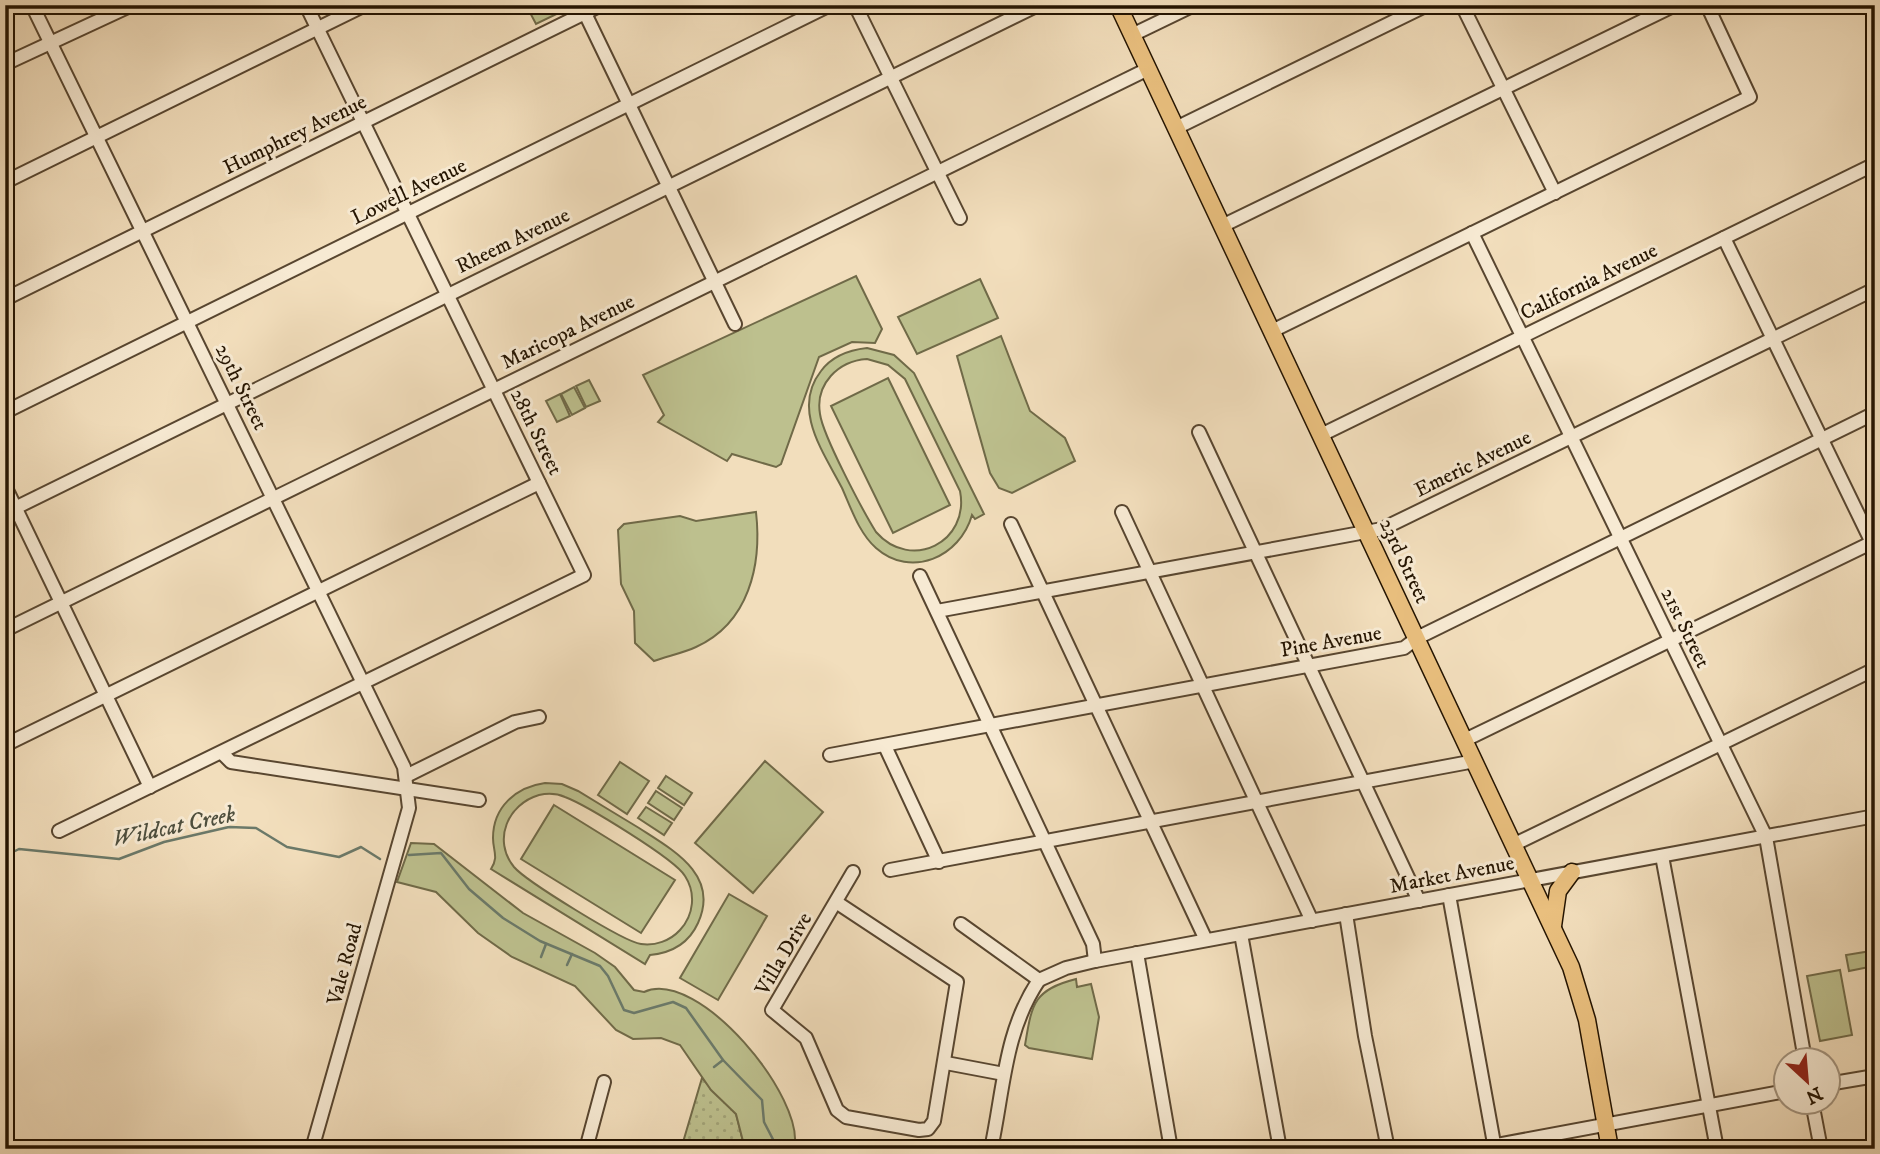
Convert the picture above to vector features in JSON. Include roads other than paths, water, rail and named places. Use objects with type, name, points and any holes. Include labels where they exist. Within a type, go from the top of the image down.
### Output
[{"type":"main road","name":"23rd Street","points":[[1118,5],[1553,926],[1584,1006],[1611,1149]]},
{"type":"main road","points":[[1553,926],[1558,891],[1572,872]]},
{"type":"street","name":"29th Street","points":[[32,5],[364,683],[408,783]]},
{"type":"street","points":[[5,64],[132,5]]},
{"type":"street","name":"28th Street","points":[[306,5],[584,575],[364,683]]},
{"type":"street","points":[[5,182],[365,5]]},
{"type":"street","name":"Humphrey Avenue","points":[[5,299],[364,122],[583,9],[601,5]]},
{"type":"street","name":"Lowell Avenue","points":[[5,412],[830,5]]},
{"type":"street","points":[[855,5],[960,218]]},
{"type":"street","name":"Rheem Avenue","points":[[10,510],[1038,5]]},
{"type":"street","points":[[1132,35],[1194,5]]},
{"type":"street","points":[[1176,128],[1427,5]]},
{"type":"street","points":[[1462,5],[1555,193]]},
{"type":"street","points":[[1222,226],[1675,5]]},
{"type":"street","points":[[1272,331],[1750,97],[1706,5]]},
{"type":"street","points":[[583,9],[735,324]]},
{"type":"street","name":"Maricopa Avenue","points":[[5,631],[1148,69]]},
{"type":"street","name":"California Avenue","points":[[1321,435],[1875,164]]},
{"type":"street","name":"21st Street","points":[[1472,233],[1766,837],[1802,1046]]},
{"type":"street","points":[[1465,740],[1874,544],[1724,238]]},
{"type":"street","name":"Emeric Avenue","points":[[937,611],[1382,529],[1875,289]]},
{"type":"street","name":"Pine Avenue","points":[[830,755],[885,747],[990,724],[1404,648],[1417,638],[1619,536],[1875,413]]},
{"type":"street","points":[[1199,432],[1419,901]]},
{"type":"street","points":[[5,745],[539,482]]},
{"type":"street","points":[[5,486],[10,510],[61,603],[150,787]]},
{"type":"street","points":[[1122,512],[1312,921]]},
{"type":"street","points":[[1011,524],[1206,940]]},
{"type":"street","points":[[920,576],[1093,944],[1095,961]]},
{"type":"street","points":[[1514,844],[1875,669]]},
{"type":"street","points":[[60,831],[364,683]]},
{"type":"street","points":[[408,783],[515,722],[539,717]]},
{"type":"street","points":[[885,747],[939,862]]},
{"type":"street","points":[[222,753],[231,762],[408,783],[479,800]]},
{"type":"street","points":[[890,870],[1475,761]]},
{"type":"street","name":"Vale Road","points":[[312,1149],[409,808],[408,783]]},
{"type":"street","name":"Market Avenue","points":[[1039,980],[1066,968],[1095,961],[1875,816]]},
{"type":"street","points":[[1662,856],[1717,1149]]},
{"type":"street","points":[[836,902],[853,872]]},
{"type":"street","points":[[1449,895],[1494,1147]]},
{"type":"street","name":"Villa Drive","points":[[836,902],[957,982],[946,1063],[934,1121],[928,1129],[919,1130],[846,1118],[837,1110],[806,1038],[772,1010],[836,902]]},
{"type":"street","points":[[1346,914],[1365,1036],[1388,1149]]},
{"type":"street","points":[[961,923],[1039,980],[1022,1006],[1004,1074],[991,1149]]},
{"type":"street","points":[[1241,934],[1280,1149]]},
{"type":"street","points":[[1137,953],[1171,1149]]},
{"type":"street","points":[[946,1063],[1004,1074]]},
{"type":"street","points":[[1842,1082],[1875,1076]]},
{"type":"street","points":[[586,1149],[604,1082]]},
{"type":"street","points":[[1475,1149],[1772,1094]]},
{"type":"street","points":[[1815,1116],[1821,1149]]},
{"type":"waterway","name":"Wildcat Creek","points":[[5,856],[19,849],[119,859],[164,842],[229,827],[256,828],[287,847],[339,857],[361,847],[380,859]]},
{"type":"waterway","name":"Wildcat Creek","points":[[409,855],[441,853],[469,889],[503,918],[540,941],[600,966],[608,976],[624,1010],[634,1013],[673,1002],[686,1008],[723,1060],[762,1100],[764,1122],[778,1149]]},
{"type":"waterway","points":[[541,957],[546,944]]},
{"type":"waterway","points":[[567,965],[572,954]]},
{"type":"waterway","points":[[714,1067],[723,1060]]}]
